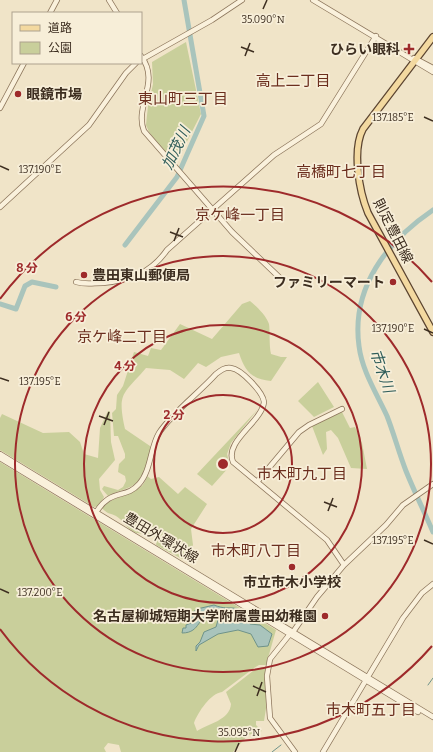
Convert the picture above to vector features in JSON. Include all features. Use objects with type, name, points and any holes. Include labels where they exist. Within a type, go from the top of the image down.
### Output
[{"type":"main road","name":"則定豊田線","points":[[433,37],[414,59],[363,129],[358,142],[358,157],[364,203],[433,332]]},
{"type":"street","points":[[51,12],[57,0]]},
{"type":"street","points":[[109,0],[116,12]]},
{"type":"street","points":[[242,0],[212,20],[142,58],[147,65],[149,75],[142,115],[142,127],[148,137],[213,210],[279,277]]},
{"type":"street","points":[[313,0],[376,36],[433,72]]},
{"type":"street","points":[[76,282],[87,285],[132,279],[157,263],[167,250],[274,155],[322,124],[376,36]]},
{"type":"street","points":[[414,59],[433,68]]},
{"type":"street","points":[[0,108],[23,64]]},
{"type":"street","points":[[0,207],[89,125],[126,73],[135,64]]},
{"type":"street","points":[[96,514],[107,498],[131,490],[140,482],[154,444],[161,430],[216,374],[224,368],[238,370],[263,397],[262,409],[233,447],[231,455],[234,464],[327,540],[344,565]]},
{"type":"street","points":[[257,482],[299,432],[309,425],[342,409]]},
{"type":"street","name":"豊田外環状線","points":[[0,454],[433,721]]},
{"type":"street","name":"豊田外環状線","points":[[0,458],[96,514]]},
{"type":"street","points":[[295,752],[270,718],[267,676],[270,659],[292,633],[317,597],[344,565],[412,499],[433,484]]},
{"type":"street","points":[[323,752],[415,600],[433,584]]},
{"type":"street","name":"豊田外環状線","points":[[366,679],[433,718]]},
{"type":"green space","points":[[186,42],[201,114],[175,165],[149,132],[146,125],[148,106],[153,84],[152,62]]},
{"type":"green space","points":[[250,301],[264,314],[268,321],[271,354],[287,357],[271,381],[258,378],[250,373],[246,369],[239,353],[221,357],[206,367],[198,363],[184,379],[170,370],[146,368],[127,389],[122,401],[122,408],[125,429],[150,446],[151,449],[142,474],[136,483],[108,496],[102,489],[104,486],[118,490],[123,487],[126,481],[125,476],[118,472],[119,464],[125,458],[125,454],[118,436],[114,436],[112,413],[116,409],[117,395],[123,386],[134,352],[148,356],[151,348],[161,350],[180,324],[212,339],[242,304]]},
{"type":"green space","points":[[318,382],[334,407],[314,417],[298,401]]},
{"type":"green space","points":[[258,409],[231,443],[227,454],[230,466],[212,486],[197,474]]},
{"type":"green space","points":[[108,411],[110,411],[111,442],[115,460],[99,479],[100,490],[104,497],[99,506],[94,507],[0,450],[0,418],[2,414],[43,433],[69,432],[80,442],[84,454],[98,458],[100,428]]},
{"type":"green space","points":[[342,412],[350,428],[355,427],[362,443],[367,469],[351,468],[338,438],[331,430],[326,432],[327,449],[323,455],[312,426]]},
{"type":"green space","points":[[0,462],[276,630],[266,665],[259,665],[222,692],[209,699],[194,723],[197,731],[223,718],[230,709],[231,704],[226,692],[253,671],[262,667],[266,668],[268,696],[264,721],[256,721],[256,725],[262,731],[248,735],[233,752],[121,752],[119,745],[108,743],[104,748],[106,752],[0,752]]},
{"type":"green space","points":[[147,476],[151,479],[159,477],[178,494],[185,487],[207,504],[191,529],[193,545],[187,555],[182,559],[156,545],[157,539],[152,535],[136,533],[116,516],[102,508],[114,499],[140,488]]},
{"type":"water","points":[[214,605],[237,609],[245,616],[250,624],[260,625],[272,634],[268,646],[258,647],[251,634],[238,630],[218,634],[199,645],[196,651],[196,646],[200,642],[204,632],[216,627],[218,620],[214,616],[208,616],[201,620],[193,630],[182,633],[183,628],[186,628],[186,625],[191,623],[192,613],[197,609]]},
{"type":"waterway","name":"加茂川","points":[[125,245],[177,177],[204,116],[184,0]]},
{"type":"waterway","name":"市木川","points":[[433,210],[416,222],[387,251],[367,286],[361,305],[358,325],[359,346],[363,364],[387,416],[406,471],[433,532]]},
{"type":"waterway","name":"加茂川","points":[[0,304],[16,309],[25,286],[32,282],[56,287]]},
{"type":"waterway","points":[[428,685],[433,678]]},
{"type":"waterway","points":[[272,752],[281,745]]},
{"type":"place","name":"ひらい眼科","points":[[409,49]]},
{"type":"place","name":"眼鏡市場","points":[[18,94]]},
{"type":"place","name":"豊田東山郵便局","points":[[84,275]]},
{"type":"place","name":"ファミリーマート","points":[[393,282]]},
{"type":"place","name":"市立市木小学校","points":[[292,567]]},
{"type":"place","name":"名古屋柳城短期大学附属豊田幼稚園","points":[[325,616]]},
{"type":"district","name":"高上二丁目","points":[[293,81]]},
{"type":"district","name":"東山町三丁目","points":[[183,99]]},
{"type":"district","name":"高橋町七丁目","points":[[341,172]]},
{"type":"district","name":"京ケ峰一丁目","points":[[240,215]]},
{"type":"district","name":"京ケ峰二丁目","points":[[122,337]]},
{"type":"district","name":"市木町九丁目","points":[[302,474]]},
{"type":"district","name":"市木町八丁目","points":[[256,551]]},
{"type":"district","name":"市木町五丁目","points":[[371,710]]}]
